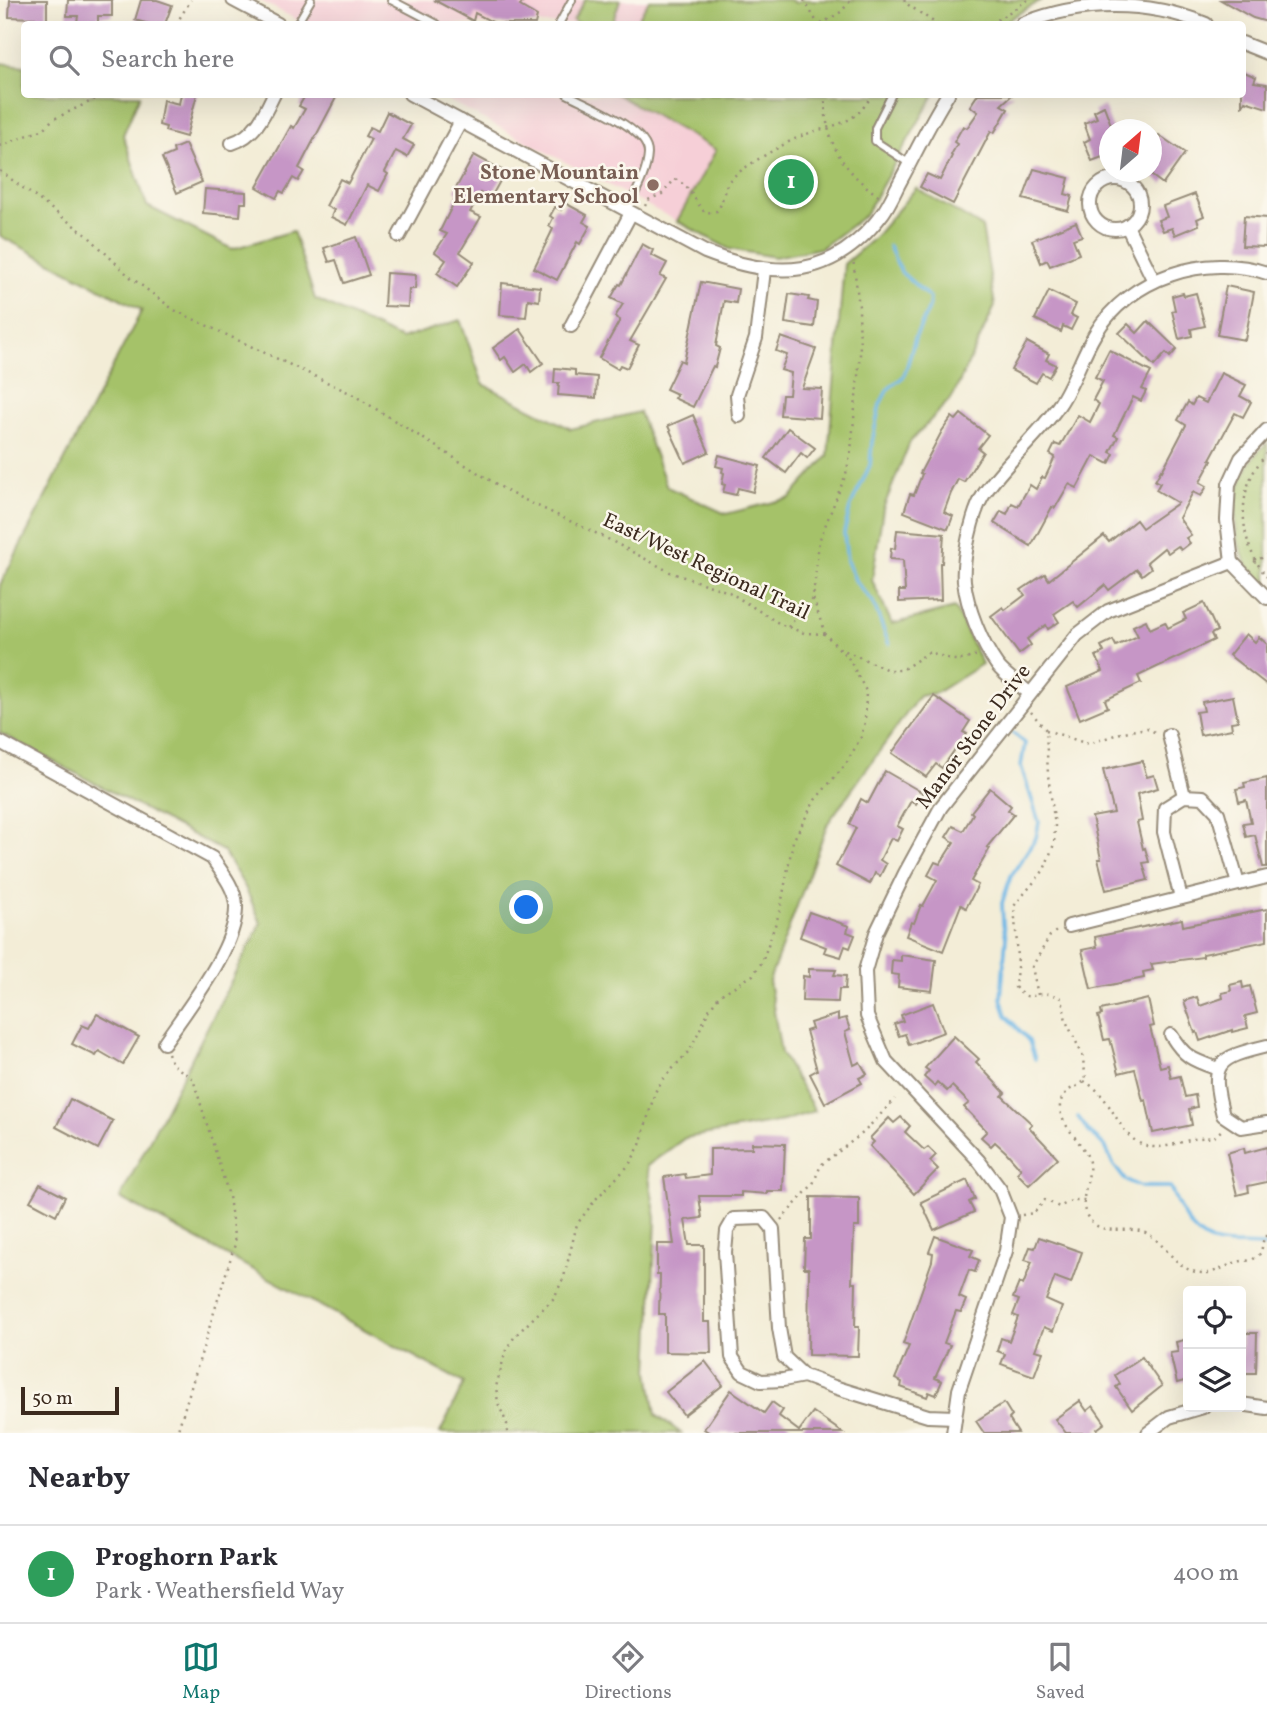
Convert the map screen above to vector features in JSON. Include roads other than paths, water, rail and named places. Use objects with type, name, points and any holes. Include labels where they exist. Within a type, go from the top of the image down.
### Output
[{"type":"street","points":[[233,0],[272,21]]},
{"type":"street","points":[[1028,21],[1068,7],[1114,1],[1144,3],[1174,10],[1199,21]]},
{"type":"street","points":[[1246,45],[1267,53]]},
{"type":"street","points":[[232,144],[246,137],[260,122],[272,98]]},
{"type":"street","points":[[418,98],[705,252],[727,261],[764,270],[786,271],[816,265],[833,258],[869,229],[888,204],[946,98]]},
{"type":"street","points":[[400,236],[461,121]]},
{"type":"street","points":[[1119,179],[1127,182],[1138,193],[1140,211],[1127,226],[1113,229],[1104,226],[1092,213],[1092,195],[1097,187],[1107,180],[1119,179]]},
{"type":"street","points":[[571,326],[633,214]]},
{"type":"street","points":[[1127,226],[1154,281]]},
{"type":"street","points":[[1029,693],[999,667],[988,649],[978,631],[964,580],[969,533],[982,497],[1006,464],[1038,433],[1060,403],[1096,332],[1118,306],[1154,281],[1192,268],[1246,268],[1267,273]]},
{"type":"street","points":[[739,416],[737,395],[757,338],[764,270]]},
{"type":"street","points":[[1267,430],[1241,458],[1229,484],[1227,520],[1236,566],[1267,598]]},
{"type":"street","name":"Manor Stone Drive","points":[[955,1417],[959,1390],[1006,1251],[1011,1217],[1000,1189],[978,1161],[886,1061],[866,1016],[864,971],[882,921],[941,807],[1077,635],[1108,611],[1236,566]]},
{"type":"street","points":[[1169,735],[1184,796]]},
{"type":"street","points":[[0,742],[212,858],[228,881],[236,905],[232,933],[221,957],[164,1043]]},
{"type":"street","points":[[1181,898],[1164,832],[1165,808],[1184,796],[1203,797],[1218,813],[1238,884]]},
{"type":"street","points":[[1069,926],[1267,877]]},
{"type":"street","points":[[1171,1035],[1181,1052],[1218,1069]]},
{"type":"street","points":[[1267,1046],[1230,1054],[1218,1069],[1217,1093],[1223,1115],[1241,1127],[1267,1124]]},
{"type":"street","points":[[804,1376],[761,1381],[742,1372],[732,1357],[725,1252],[727,1231],[734,1219],[764,1218],[773,1229],[779,1328],[784,1357],[804,1376],[928,1416],[955,1417],[953,1433]]},
{"type":"street","points":[[1246,1405],[1267,1408]]},
{"type":"street","points":[[1148,1433],[1169,1417],[1186,1412]]},
{"type":"lane","points":[[299,21],[310,0]]},
{"type":"lane","points":[[391,0],[431,21]]},
{"type":"lane","points":[[561,21],[572,0]]},
{"type":"lane","points":[[575,98],[642,137],[648,153],[633,214]]},
{"type":"lane","points":[[890,98],[875,128],[875,141],[910,163]]},
{"type":"waterway","points":[[889,246],[901,272],[930,298],[929,308],[915,338],[903,377],[888,389],[880,404],[870,465],[850,508],[844,533],[847,561],[856,582],[873,602],[889,644]]},
{"type":"waterway","points":[[1013,733],[1025,743],[1021,766],[1039,822],[1036,838],[1011,876],[1002,903],[1006,937],[1001,998],[1006,1015],[1029,1041],[1035,1059]]},
{"type":"waterway","points":[[1078,1117],[1089,1132],[1105,1146],[1113,1164],[1125,1180],[1141,1187],[1170,1187],[1186,1219],[1204,1238],[1225,1245],[1267,1247]]},
{"type":"place","name":"Proghorn Park","points":[[791,182]]},
{"type":"place","name":"Stone Mountain Elementary School","points":[[653,185]]}]
